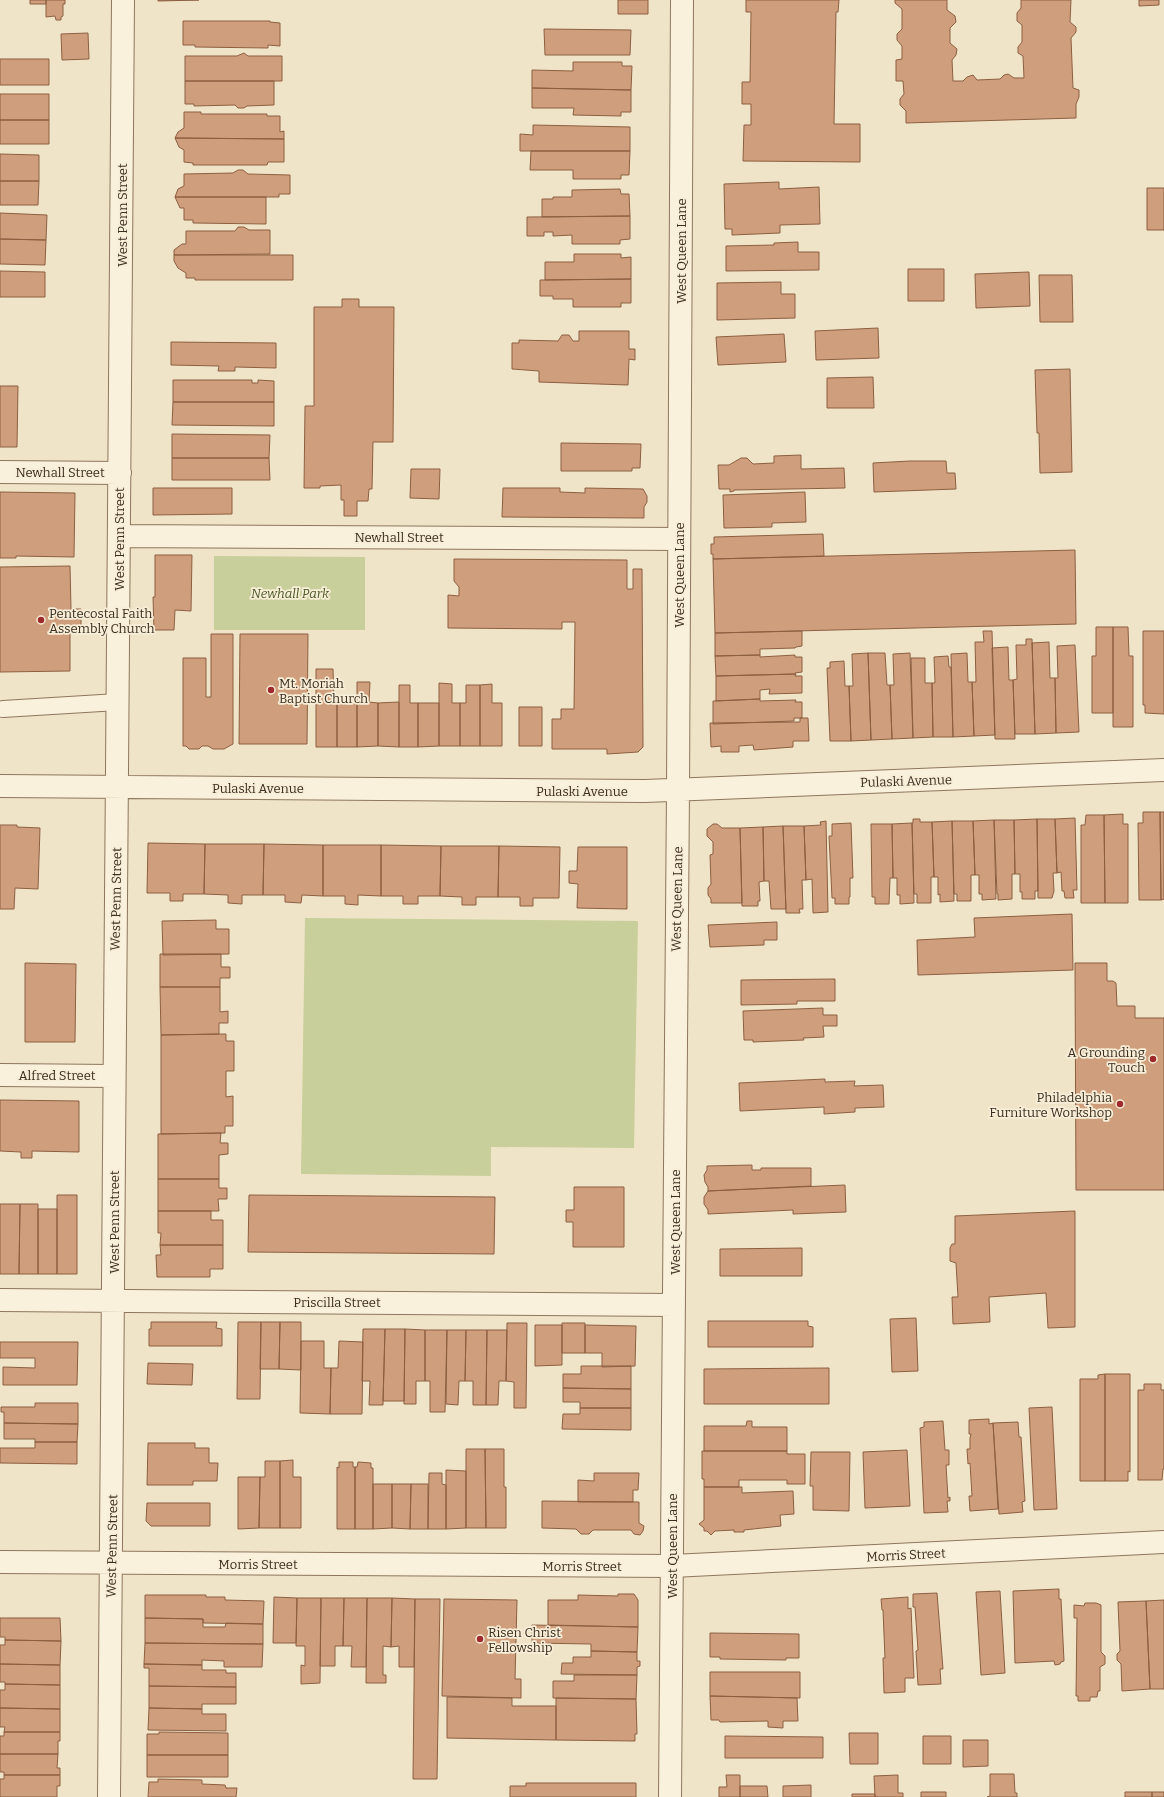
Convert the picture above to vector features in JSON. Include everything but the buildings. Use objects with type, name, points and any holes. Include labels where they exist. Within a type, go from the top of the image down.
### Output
[{"type":"street","name":"West Penn Street","points":[[109,1797],[123,0]]},
{"type":"street","name":"West Queen Lane","points":[[670,1797],[678,790],[682,0]]},
{"type":"street","name":"Newhall Street","points":[[0,472],[120,473]]},
{"type":"street","name":"Newhall Street","points":[[119,536],[679,539]]},
{"type":"street","name":"Pulaski Avenue","points":[[0,786],[678,790],[1164,770]]},
{"type":"street","name":"Alfred Street","points":[[0,1075],[114,1076]]},
{"type":"street","name":"Priscilla Street","points":[[0,1300],[674,1305]]},
{"type":"street","name":"Morris Street","points":[[0,1562],[672,1566],[1164,1542]]},
{"type":"lane","points":[[3,709],[118,702]]},
{"type":"green space","name":"Newhall Park","points":[[214,556],[365,557],[365,630],[214,630]]},
{"type":"green space","points":[[305,918],[638,921],[634,1148],[491,1147],[491,1176],[301,1174]]},
{"type":"place","name":"Pentecostal Faith Assembly Church","points":[[41,620]]},
{"type":"place","name":"Mt. Moriah Baptist Church","points":[[271,690]]},
{"type":"place","name":"A Grounding Touch","points":[[1153,1059]]},
{"type":"place","name":"Philadelphia Furniture Workshop","points":[[1120,1104]]},
{"type":"place","name":"Risen Christ Fellowship","points":[[480,1639]]}]
